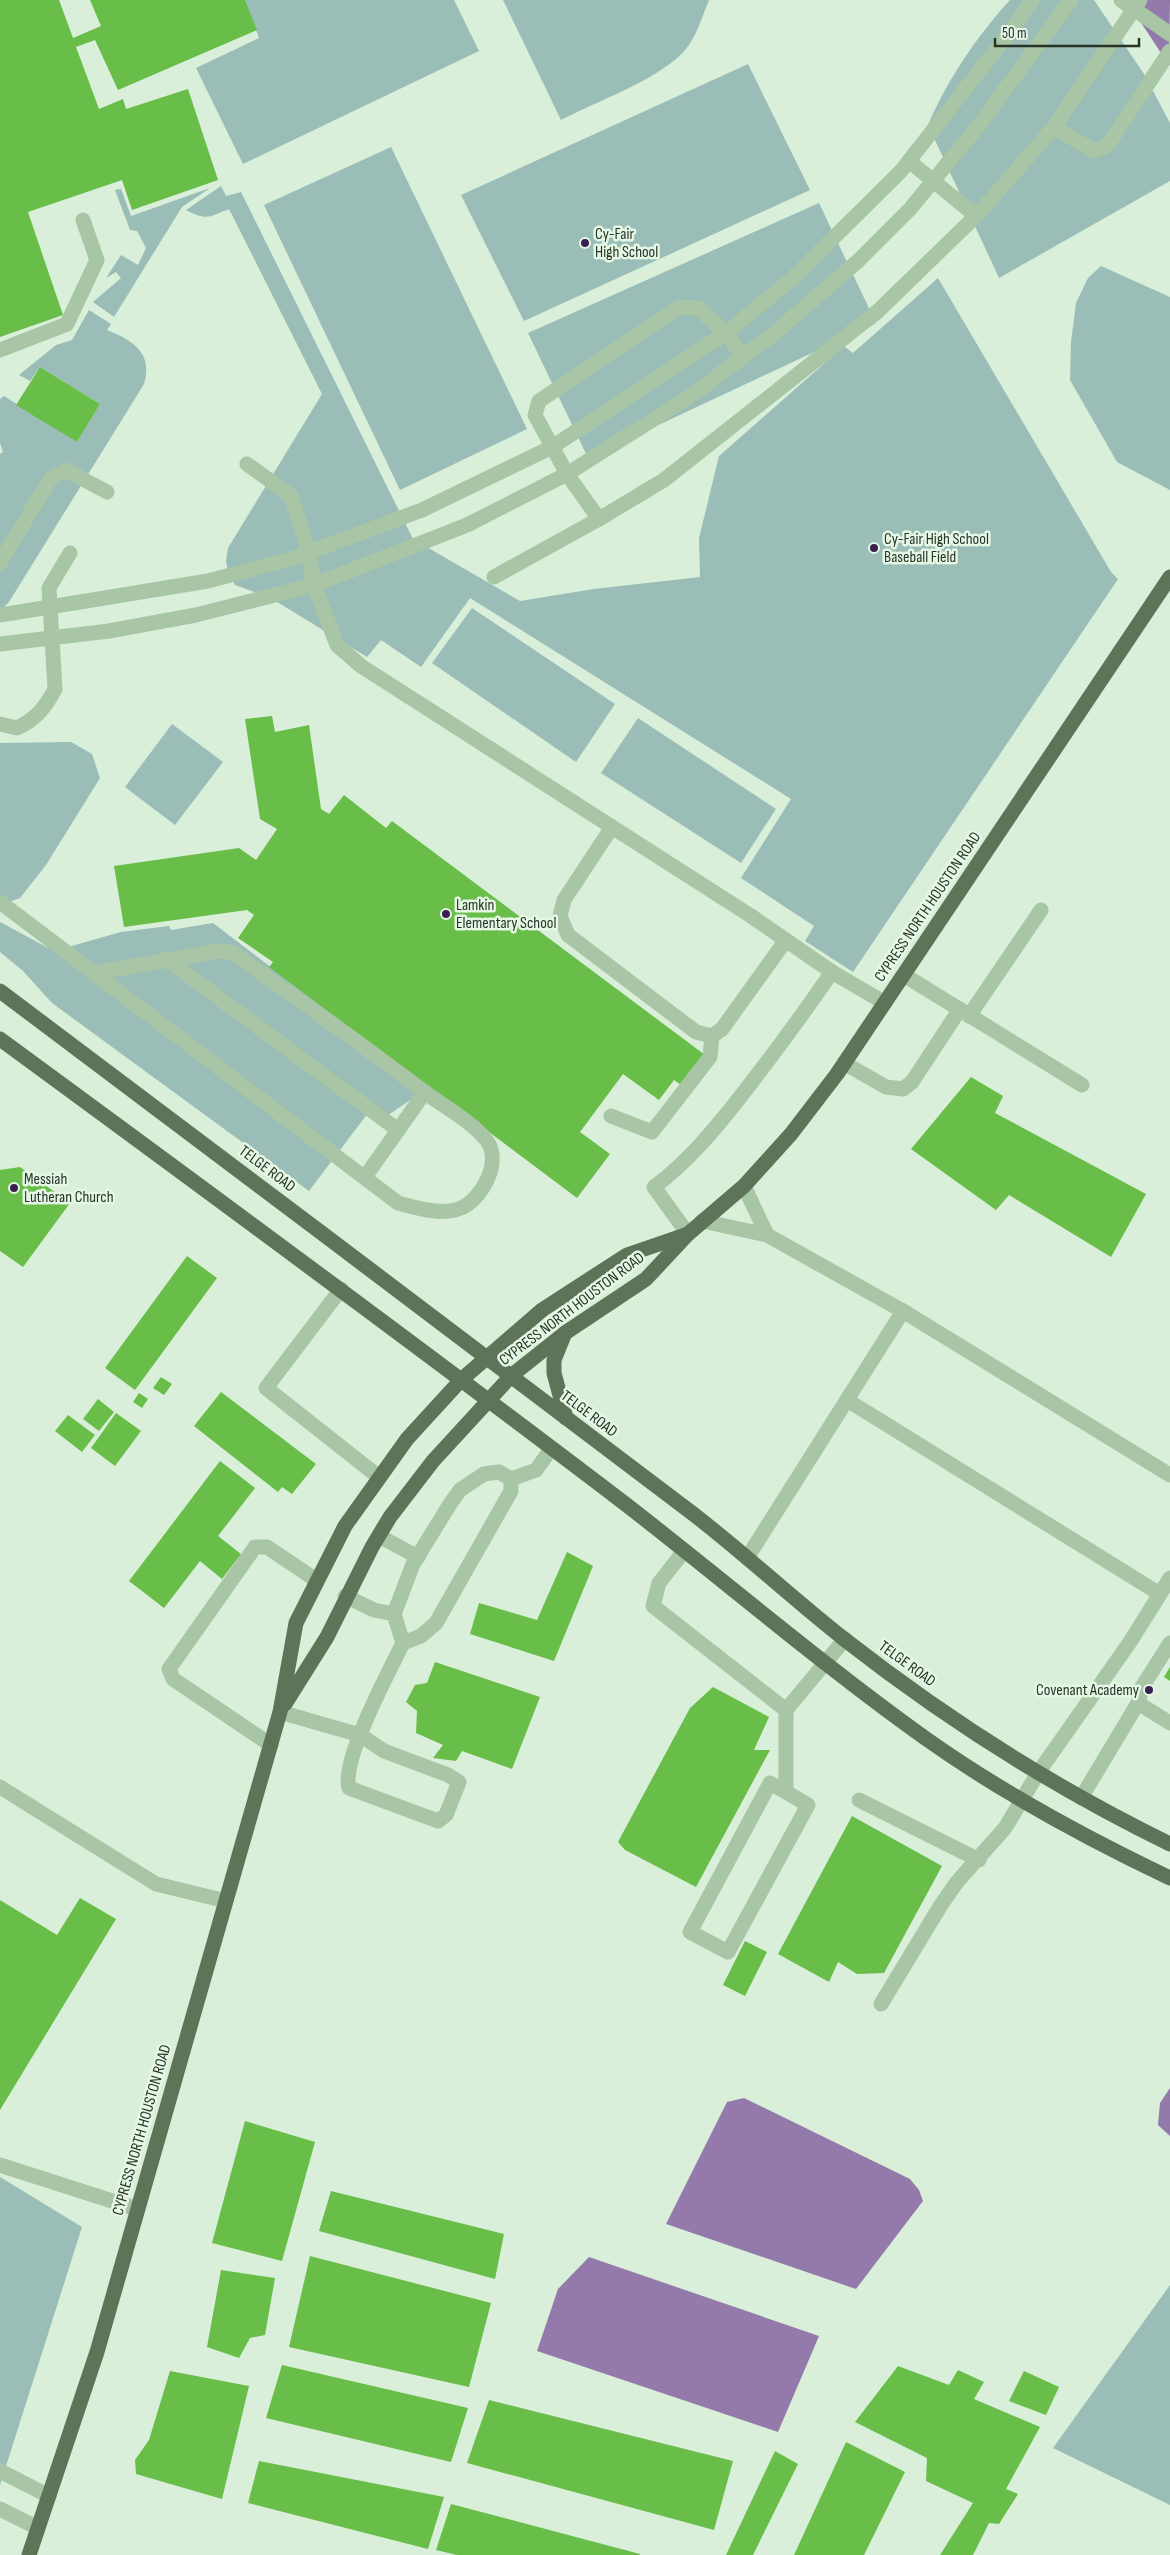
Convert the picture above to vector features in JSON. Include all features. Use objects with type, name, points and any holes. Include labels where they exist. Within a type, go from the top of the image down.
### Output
[{"type":"main road","name":"CYPRESS NORTH HOUSTON ROAD","points":[[280,1712],[327,1637],[345,1596],[379,1536],[433,1461],[511,1376],[566,1333],[646,1279],[688,1234],[744,1186],[791,1134],[844,1064],[1170,577]]},
{"type":"main road","name":"TELGE ROAD","points":[[0,991],[707,1524],[845,1639],[947,1714],[1038,1773],[1081,1798],[1170,1844]]},
{"type":"main road","points":[[0,1039],[341,1289],[684,1551],[825,1663],[928,1740],[1022,1799],[1170,1878]]},
{"type":"main road","name":"CYPRESS NORTH HOUSTON ROAD","points":[[29,2555],[97,2352],[271,1745],[280,1712],[296,1623],[316,1580],[345,1526],[407,1439],[461,1380],[486,1356],[542,1310],[627,1255],[688,1234]]},
{"type":"main road","points":[[566,1333],[554,1360],[554,1373],[566,1418]]},
{"type":"lane","points":[[0,615],[208,582],[309,553],[422,510],[552,447],[726,333],[794,278],[909,160],[1009,33],[1032,0]]},
{"type":"lane","points":[[0,644],[109,631],[196,615],[314,585],[466,525],[568,474],[692,395],[743,356],[858,261],[910,209],[934,180],[985,117],[1071,0]]},
{"type":"lane","points":[[1121,0],[1137,5],[1170,34]]},
{"type":"lane","points":[[494,577],[599,519],[664,480],[878,311],[976,216],[1054,127],[1137,5]]},
{"type":"lane","points":[[1054,127],[1094,151],[1107,146],[1170,51]]},
{"type":"lane","points":[[909,160],[976,216]]},
{"type":"lane","points":[[0,350],[67,324],[97,260],[84,220]]},
{"type":"lane","points":[[599,519],[568,474],[535,415],[539,401],[680,307],[698,308],[726,333],[743,356]]},
{"type":"lane","points":[[247,464],[292,496],[309,553],[314,585],[337,645],[361,666],[786,940],[832,972],[884,1003]]},
{"type":"lane","points":[[0,563],[50,479],[66,470],[107,492]]},
{"type":"lane","points":[[0,724],[17,728],[37,716],[48,703],[55,689],[49,588],[70,552]]},
{"type":"lane","points":[[612,827],[564,900],[560,916],[568,935],[696,1032],[712,1036],[722,1029],[786,940]]},
{"type":"lane","points":[[0,902],[398,1203],[416,1208],[445,1211],[462,1208],[485,1187],[493,1164],[488,1142],[425,1092],[233,953],[220,951],[93,972]]},
{"type":"lane","points":[[844,1064],[886,1088],[903,1089],[912,1082],[1041,910]]},
{"type":"lane","points":[[166,959],[398,1130]]},
{"type":"lane","points":[[688,1234],[654,1187],[677,1170],[721,1121],[777,1050],[832,972]]},
{"type":"lane","points":[[904,975],[1082,1085]]},
{"type":"lane","points":[[611,1116],[652,1132],[710,1057],[712,1036]]},
{"type":"lane","points":[[364,1177],[425,1092]]},
{"type":"lane","points":[[744,1186],[767,1235]]},
{"type":"lane","points":[[702,1221],[767,1235],[903,1311],[1170,1475]]},
{"type":"lane","points":[[341,1289],[266,1388],[379,1477]]},
{"type":"lane","points":[[747,1558],[903,1311]]},
{"type":"lane","points":[[847,1400],[1160,1594]]},
{"type":"lane","points":[[511,1479],[536,1470],[551,1449]]},
{"type":"lane","points":[[280,1712],[360,1735],[384,1751],[448,1775],[459,1782],[446,1815],[438,1821],[349,1788],[346,1778],[360,1735],[403,1643],[394,1614],[418,1557],[460,1490],[484,1474],[499,1472],[511,1479]]},
{"type":"lane","points":[[403,1643],[421,1636],[436,1623],[511,1491],[511,1479]]},
{"type":"lane","points":[[379,1536],[418,1557]]},
{"type":"lane","points":[[271,1745],[173,1679],[169,1668],[255,1547],[267,1547],[316,1580]]},
{"type":"lane","points":[[684,1551],[659,1583],[654,1606],[786,1710]]},
{"type":"lane","points":[[881,2004],[941,1905],[957,1882],[979,1860],[1006,1828],[1038,1773],[1130,1642],[1170,1578]]},
{"type":"lane","points":[[345,1596],[374,1610],[394,1614]]},
{"type":"lane","points":[[786,1792],[786,1710],[845,1639]]},
{"type":"lane","points":[[1081,1798],[1138,1704],[1142,1687],[1170,1643]]},
{"type":"lane","points":[[1138,1704],[1170,1723]]},
{"type":"lane","points":[[770,1783],[786,1792],[808,1805],[728,1952],[690,1932],[770,1783]]},
{"type":"lane","points":[[0,1787],[156,1884],[226,1901]]},
{"type":"lane","points":[[859,1800],[979,1860]]},
{"type":"lane","points":[[0,2165],[138,2209]]},
{"type":"lane","points":[[0,2471],[49,2496]]},
{"type":"lane","points":[[0,2509],[38,2528]]},
{"type":"shaded area","points":[[245,0],[454,0],[479,51],[243,164],[196,68],[259,38]]},
{"type":"shaded area","points":[[503,0],[709,0],[693,38],[686,49],[675,60],[628,89],[561,120]]},
{"type":"shaded area","points":[[1010,0],[1094,0],[1144,74],[1170,123],[1170,181],[999,278],[928,125],[944,92],[964,59],[986,28]]},
{"type":"shaded area","points":[[1126,0],[1170,0],[1169,65]]},
{"type":"shaded area","points":[[748,64],[810,190],[524,321],[461,195]]},
{"type":"shaded area","points":[[391,147],[527,429],[400,490],[264,205]]},
{"type":"shaded area","points":[[221,186],[226,196],[241,192],[413,539],[520,601],[594,589],[700,577],[699,538],[719,456],[844,346],[853,353],[938,278],[1111,572],[1118,579],[853,972],[805,941],[814,926],[741,878],[791,799],[470,598],[421,667],[381,640],[367,657],[269,597],[235,585],[228,572],[226,561],[228,548],[322,394],[229,209],[208,217],[199,216],[186,210]]},
{"type":"shaded area","points":[[210,188],[182,207],[114,317],[93,302],[121,278],[116,272],[106,278],[121,255],[138,265],[146,248],[137,231],[130,230],[115,190],[121,189],[131,216]]},
{"type":"shaded area","points":[[819,203],[876,323],[588,458],[528,333]]},
{"type":"shaded area","points":[[1101,266],[1170,297],[1170,490],[1117,462],[1070,380],[1071,342],[1076,303],[1088,278]]},
{"type":"shaded area","points":[[89,310],[111,324],[107,330],[139,349],[146,364],[144,384],[9,602],[0,611],[0,454],[3,452],[0,443],[0,399],[4,396],[77,442],[100,404],[40,367],[30,381],[19,375],[56,345],[72,340]]},
{"type":"shaded area","points":[[472,608],[615,704],[576,762],[432,663]]},
{"type":"shaded area","points":[[638,718],[776,809],[741,863],[601,773]]},
{"type":"shaded area","points":[[172,724],[223,762],[175,825],[125,787]]},
{"type":"shaded area","points":[[71,742],[92,754],[100,778],[46,865],[20,898],[0,905],[0,743]]},
{"type":"shaded area","points":[[0,922],[54,951],[121,932],[169,926],[171,930],[213,923],[425,1084],[412,1099],[388,1115],[368,1113],[309,1191],[52,1003],[23,971],[0,952]]},
{"type":"shaded area","points":[[1170,2088],[1170,2136],[1158,2125],[1160,2103]]},
{"type":"shaded area","points":[[744,2098],[910,2179],[919,2190],[923,2201],[856,2289],[666,2224],[727,2102]]},
{"type":"shaded area","points":[[0,2177],[82,2227],[0,2485]]},
{"type":"shaded area","points":[[589,2257],[819,2336],[778,2432],[537,2351],[558,2289]]},
{"type":"shaded area","points":[[1170,2285],[1170,2505],[1053,2448]]},
{"type":"building","points":[[0,0],[59,0],[73,38],[101,26],[90,0],[245,0],[257,30],[118,90],[95,40],[76,47],[99,109],[123,99],[126,109],[188,89],[218,180],[132,210],[122,180],[28,212],[63,315],[0,337]]},
{"type":"building","points":[[40,367],[100,404],[77,442],[16,405]]},
{"type":"building","points":[[272,716],[275,732],[309,725],[321,809],[329,814],[344,795],[386,828],[392,821],[705,1055],[681,1085],[674,1080],[659,1100],[623,1074],[580,1132],[610,1154],[577,1198],[269,967],[273,962],[238,938],[254,915],[247,910],[124,927],[114,866],[239,848],[256,860],[277,829],[260,819],[245,719]]},
{"type":"building","points":[[971,1077],[1003,1096],[995,1113],[1146,1194],[1111,1257],[1009,1195],[996,1210],[911,1149]]},
{"type":"building","points":[[20,1167],[70,1203],[23,1267],[0,1251],[0,1170]]},
{"type":"building","points":[[187,1256],[217,1278],[135,1390],[105,1368]]},
{"type":"building","points":[[161,1377],[172,1384],[164,1395],[153,1388]]},
{"type":"building","points":[[221,1392],[316,1464],[292,1494],[282,1487],[278,1492],[194,1426]]},
{"type":"building","points":[[139,1393],[148,1399],[142,1408],[133,1402]]},
{"type":"building","points":[[98,1399],[114,1412],[99,1431],[83,1419]]},
{"type":"building","points":[[116,1413],[141,1431],[115,1466],[91,1448]]},
{"type":"building","points":[[68,1415],[95,1435],[82,1452],[55,1431]]},
{"type":"building","points":[[220,1461],[255,1488],[218,1536],[241,1554],[222,1579],[200,1561],[164,1608],[129,1581]]},
{"type":"building","points":[[567,1552],[593,1566],[554,1661],[470,1634],[479,1603],[537,1620]]},
{"type":"building","points":[[435,1662],[540,1697],[512,1769],[462,1751],[456,1761],[433,1758],[443,1745],[416,1733],[417,1711],[406,1702],[415,1685],[427,1683]]},
{"type":"building","points":[[1170,1667],[1170,1681],[1164,1677]]},
{"type":"building","points":[[713,1687],[769,1717],[754,1750],[770,1750],[696,1887],[625,1850],[618,1842],[690,1708]]},
{"type":"building","points":[[852,1816],[942,1866],[884,1973],[857,1974],[838,1962],[829,1982],[778,1954]]},
{"type":"building","points":[[80,1898],[116,1919],[0,2110],[0,1900],[57,1935]]},
{"type":"building","points":[[745,1941],[767,1952],[745,1996],[723,1985]]},
{"type":"building","points":[[245,2121],[315,2142],[282,2261],[212,2243]]},
{"type":"building","points":[[331,2191],[504,2234],[495,2279],[319,2231]]},
{"type":"building","points":[[310,2256],[491,2303],[469,2387],[289,2347]]},
{"type":"building","points":[[221,2270],[275,2278],[265,2335],[250,2338],[239,2358],[207,2347]]},
{"type":"building","points":[[282,2365],[468,2408],[451,2462],[266,2418]]},
{"type":"building","points":[[898,2366],[949,2385],[958,2370],[984,2382],[974,2399],[1040,2427],[1006,2489],[1018,2494],[999,2524],[989,2523],[973,2555],[940,2555],[973,2503],[926,2481],[927,2458],[855,2422]]},
{"type":"building","points":[[170,2371],[249,2386],[222,2499],[136,2474],[135,2460],[149,2440]]},
{"type":"building","points":[[1024,2371],[1059,2387],[1046,2415],[1009,2401]]},
{"type":"building","points":[[489,2400],[733,2461],[714,2530],[467,2463]]},
{"type":"building","points":[[846,2442],[905,2472],[864,2555],[794,2555]]},
{"type":"building","points":[[775,2451],[798,2464],[753,2555],[726,2555]]},
{"type":"building","points":[[259,2461],[444,2497],[428,2549],[248,2503]]},
{"type":"building","points":[[451,2504],[640,2555],[457,2555],[436,2550]]},
{"type":"place","name":"Cy-Fair High School","points":[[585,243]]},
{"type":"place","name":"Cy-Fair High School Baseball Field","points":[[874,548]]},
{"type":"place","name":"Lamkin Elementary School","points":[[446,914]]},
{"type":"place","name":"Messiah Lutheran Church","points":[[14,1188]]},
{"type":"place","name":"Covenant Academy","points":[[1149,1690]]}]
